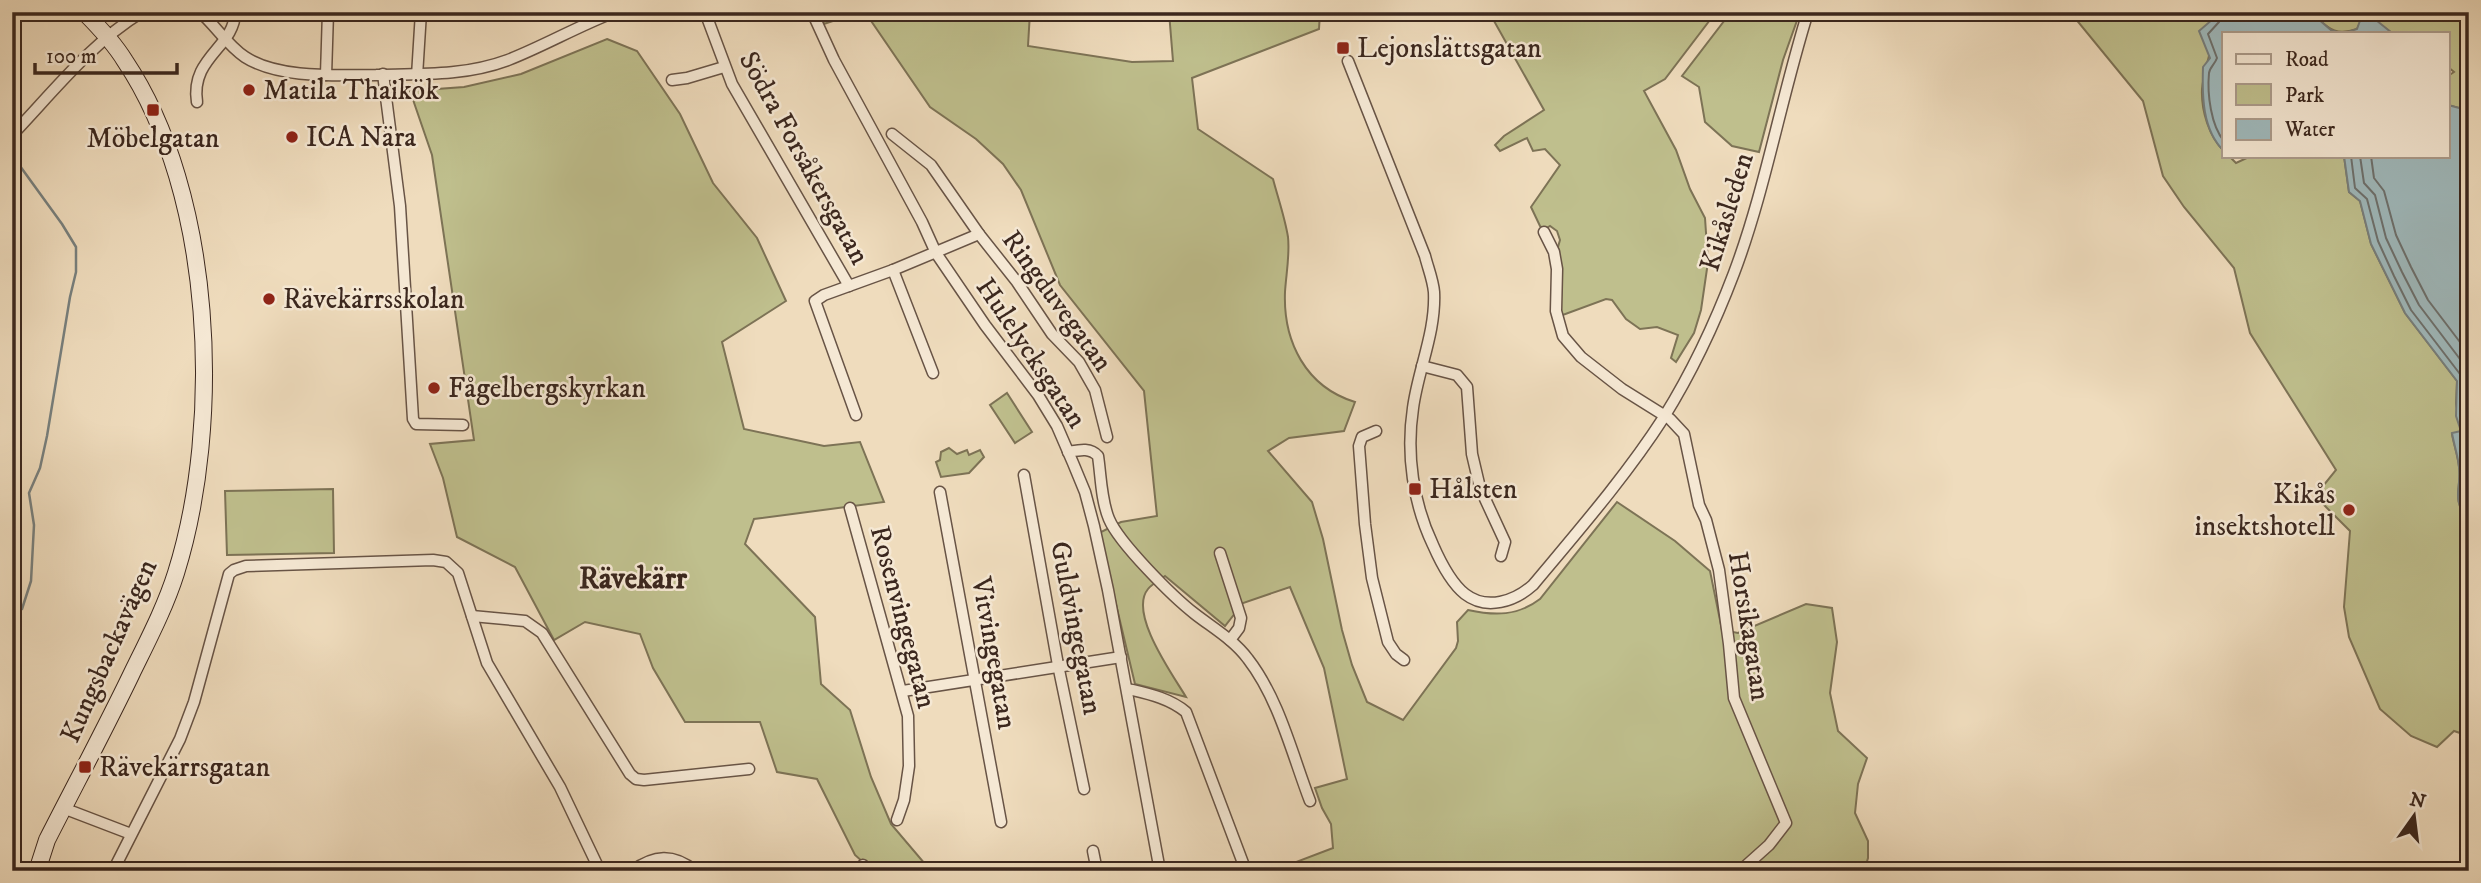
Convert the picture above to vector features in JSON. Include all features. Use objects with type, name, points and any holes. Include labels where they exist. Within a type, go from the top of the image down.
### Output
[{"type":"street","name":"Kungsbackavägen","points":[[37,871],[47,840],[148,640],[175,575],[199,474],[204,417],[203,336],[187,217],[163,132],[125,60],[84,12]]},
{"type":"street","points":[[15,133],[53,90],[107,37],[142,12]]},
{"type":"street","points":[[200,12],[223,39],[257,62],[308,75],[417,76],[447,74],[507,60],[591,16],[615,12]]},
{"type":"street","points":[[197,102],[196,83],[200,71],[233,26],[236,12]]},
{"type":"street","points":[[326,75],[328,12]]},
{"type":"street","points":[[417,76],[421,12]]},
{"type":"street","name":"Södra Forsåkersgatan","points":[[705,12],[724,67],[754,124],[849,286]]},
{"type":"street","name":"Hulelycksgatan","points":[[812,12],[834,60],[922,222],[936,253],[985,325],[1038,395],[1057,426],[1068,452],[1094,526],[1128,690],[1160,871]]},
{"type":"street","name":"Kikåsleden","points":[[1665,416],[1701,350],[1734,272],[1808,12]]},
{"type":"street","points":[[1348,61],[1425,256],[1434,289],[1431,327],[1413,407],[1410,435],[1412,478],[1427,532],[1442,562],[1463,592],[1481,601],[1511,600],[1533,584],[1620,479],[1665,416],[1622,389],[1581,357],[1563,336],[1556,311],[1557,269],[1554,252],[1544,232]]},
{"type":"street","points":[[672,80],[724,67]]},
{"type":"street","points":[[383,75],[400,206],[413,419],[416,424],[463,425]]},
{"type":"street","name":"Ringduvegatan","points":[[892,134],[931,165],[1052,334],[1079,362],[1095,390],[1107,437]]},
{"type":"street","points":[[856,415],[815,301],[824,295],[979,234]]},
{"type":"street","points":[[893,270],[933,373]]},
{"type":"street","points":[[1422,366],[1457,375],[1467,387],[1472,454],[1480,488],[1505,542],[1501,556]]},
{"type":"street","name":"Horsikagatan","points":[[1665,416],[1684,434],[1699,505],[1706,520],[1719,570],[1730,644],[1734,698],[1786,823],[1769,845],[1740,871]]},
{"type":"street","points":[[1376,431],[1366,433],[1359,446],[1366,531],[1372,578],[1384,631],[1392,650],[1404,660]]},
{"type":"street","points":[[1068,452],[1093,451],[1098,456],[1105,508],[1118,535],[1188,608],[1230,640],[1247,658],[1272,699],[1310,801]]},
{"type":"street","name":"Guldvingegatan","points":[[1024,475],[1058,665],[1084,789]]},
{"type":"street","name":"Vitvingegatan","points":[[940,492],[1001,822]]},
{"type":"street","name":"Rosenvingegatan","points":[[850,509],[903,691],[909,729],[909,766],[904,800],[897,820]]},
{"type":"street","points":[[1220,553],[1241,618],[1239,628],[1230,640]]},
{"type":"street","points":[[113,871],[180,738],[194,702],[221,597],[229,575],[234,570],[246,566],[446,562],[458,573],[487,663],[560,787],[600,871]]},
{"type":"street","points":[[472,616],[525,621],[542,633],[630,774],[636,779],[749,769]]},
{"type":"street","points":[[903,691],[1121,657]]},
{"type":"street","points":[[1128,690],[1157,695],[1186,712],[1246,871]]},
{"type":"street","points":[[63,808],[131,834]]},
{"type":"street","points":[[1093,851],[1097,871]]},
{"type":"street","points":[[632,871],[652,859],[662,857],[686,863],[695,871]]},
{"type":"green space","points":[[821,12],[860,12],[824,24]]},
{"type":"green space","points":[[865,12],[1030,12],[1028,46],[1132,62],[1173,61],[1169,12],[1320,12],[1319,29],[1192,78],[1198,129],[1273,179],[1288,237],[1285,310],[1293,345],[1311,374],[1323,386],[1355,402],[1344,431],[1289,438],[1268,451],[1312,502],[1323,539],[1342,630],[1367,702],[1403,720],[1456,648],[1457,622],[1468,610],[1506,613],[1532,605],[1540,599],[1617,502],[1675,541],[1710,571],[1722,630],[1738,633],[1806,604],[1832,608],[1837,642],[1830,693],[1838,731],[1867,758],[1858,784],[1855,813],[1868,841],[1868,858],[1864,871],[1299,871],[1296,862],[1333,848],[1331,824],[1315,788],[1347,779],[1324,668],[1290,587],[1243,603],[1225,626],[1165,576],[1148,589],[1143,600],[1144,613],[1155,644],[1186,697],[1135,684],[1099,533],[1121,522],[1157,516],[1144,391],[1060,285],[1021,190],[1003,164],[976,139],[930,107]]},
{"type":"green space","points":[[1489,12],[1716,12],[1665,79],[1644,91],[1676,150],[1690,189],[1705,218],[1708,262],[1701,310],[1694,333],[1676,362],[1671,358],[1678,335],[1657,327],[1640,329],[1626,319],[1612,300],[1606,299],[1560,316],[1560,240],[1557,231],[1550,226],[1545,229],[1540,226],[1531,207],[1560,165],[1545,149],[1533,151],[1527,138],[1500,151],[1495,145],[1544,110]]},
{"type":"green space","points":[[1731,12],[1800,12],[1783,60],[1759,152],[1732,146],[1705,122],[1699,87],[1682,76]]},
{"type":"green space","points":[[2070,12],[2211,12],[2213,31],[2202,97],[2207,123],[2222,149],[2222,158],[2231,158],[2236,163],[2247,158],[2344,158],[2349,192],[2360,201],[2371,244],[2405,313],[2457,381],[2456,404],[2462,432],[2452,434],[2460,475],[2458,500],[2469,521],[2469,736],[2454,731],[2437,747],[2411,736],[2380,709],[2349,637],[2344,607],[2350,531],[2315,496],[2336,470],[2250,333],[2234,268],[2184,207],[2163,176],[2143,101]]},
{"type":"green space","points":[[2310,12],[2469,12],[2469,104],[2459,108],[2450,106],[2450,75],[2454,72],[2450,69],[2450,32],[2391,32],[2375,21],[2362,19],[2357,29],[2349,31],[2336,31]]},
{"type":"green space","points":[[607,39],[637,51],[680,114],[713,183],[757,238],[786,301],[722,342],[744,429],[824,446],[860,442],[884,502],[754,519],[745,544],[815,617],[821,684],[850,710],[871,777],[891,824],[931,871],[873,871],[855,855],[817,779],[777,772],[760,722],[685,722],[653,668],[640,634],[585,622],[554,640],[515,567],[457,537],[443,478],[430,444],[474,440],[432,155],[410,91],[464,87],[521,74]]},
{"type":"green space","points":[[1007,393],[1032,432],[1015,443],[990,405]]},
{"type":"green space","points":[[949,448],[957,454],[967,450],[969,455],[980,450],[984,457],[969,473],[941,477],[936,462],[940,460],[941,452]]},
{"type":"green space","points":[[333,489],[334,553],[227,555],[225,491]]},
{"type":"water","points":[[2211,12],[2310,12],[2337,32],[2222,32],[2222,149],[2207,123],[2203,100],[2203,67],[2210,58],[2199,31],[2213,19]]},
{"type":"water","points":[[2366,12],[2391,32],[2348,32],[2357,29],[2362,15]]},
{"type":"water","points":[[2469,104],[2469,521],[2458,499],[2460,475],[2452,433],[2461,431],[2456,416],[2457,381],[2405,313],[2371,244],[2360,201],[2349,192],[2344,158],[2450,158],[2450,106],[2459,108]]},
{"type":"waterway","points":[[12,155],[76,247],[76,272],[47,436],[40,468],[29,493],[34,525],[31,581],[22,609],[12,612]]},
{"type":"place","name":"Lejonslättsgatan","points":[[1343,48]]},
{"type":"place","name":"Matila Thaikök","points":[[249,90]]},
{"type":"place","name":"Möbelgatan","points":[[153,110]]},
{"type":"place","name":"ICA Nära","points":[[292,137]]},
{"type":"place","name":"Rävekärrsskolan","points":[[269,299]]},
{"type":"place","name":"Fågelbergskyrkan","points":[[434,388]]},
{"type":"place","name":"Hålsten","points":[[1415,489]]},
{"type":"place","name":"Kikås insektshotell","points":[[2349,510]]},
{"type":"place","name":"Rävekärrsgatan","points":[[85,767]]},
{"type":"district","name":"Rävekärr","points":[[633,579]]}]
